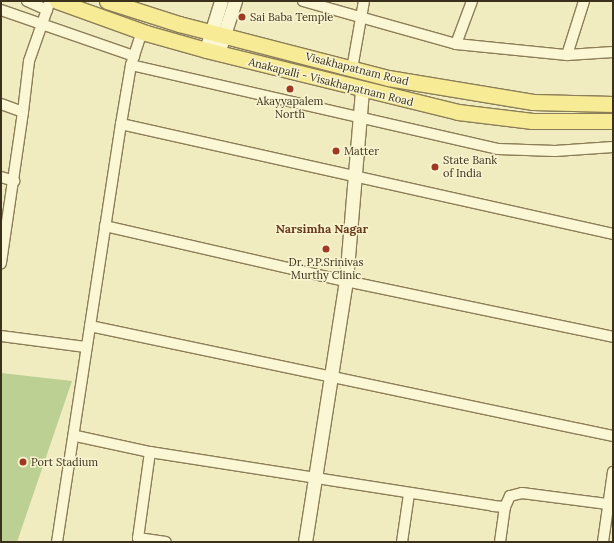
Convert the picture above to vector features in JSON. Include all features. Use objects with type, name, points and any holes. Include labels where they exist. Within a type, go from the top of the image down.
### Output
[{"type":"main road","name":"Visakhapatnam Road","points":[[107,1],[217,34],[352,69],[473,95],[533,102],[613,104]]},
{"type":"main road","points":[[212,52],[217,34],[222,1]]},
{"type":"main road","points":[[217,34],[235,1]]},
{"type":"main road","name":"Anakapalli - Visakhapatnam Road","points":[[52,4],[212,52],[362,91],[458,112],[525,120],[613,121]]},
{"type":"main road","points":[[305,542],[314,478],[332,378],[346,281],[362,91]]},
{"type":"street","points":[[1,263],[14,181],[29,61],[42,25],[52,4],[27,1]]},
{"type":"street","points":[[303,1],[359,18],[456,44],[568,55],[613,52]]},
{"type":"street","points":[[352,69],[359,18],[364,1]]},
{"type":"street","points":[[456,44],[472,1]]},
{"type":"street","points":[[568,55],[584,1]]},
{"type":"street","points":[[1,10],[133,60],[498,149],[555,151],[613,146]]},
{"type":"street","points":[[57,542],[76,436],[86,347],[120,124],[133,60],[142,32]]},
{"type":"street","points":[[1,104],[23,112]]},
{"type":"street","points":[[120,124],[613,234]]},
{"type":"street","points":[[1,177],[14,181]]},
{"type":"street","points":[[105,226],[346,281],[613,337]]},
{"type":"street","points":[[90,326],[613,436]]},
{"type":"street","points":[[1,336],[86,347]]},
{"type":"street","points":[[76,436],[150,452],[409,494],[505,507]]},
{"type":"street","points":[[150,452],[138,540],[166,542]]},
{"type":"street","points":[[603,542],[609,528],[608,504],[613,472]]},
{"type":"street","points":[[500,542],[505,507],[510,496],[522,493],[608,504]]},
{"type":"street","points":[[402,542],[409,494]]},
{"type":"green space","name":"Port Stadium","points":[[1,373],[72,381],[17,542],[1,542]]},
{"type":"place","name":"Sai Baba Temple","points":[[242,17]]},
{"type":"place","name":"Akayyapalem North","points":[[290,89]]},
{"type":"place","name":"Matter","points":[[336,151]]},
{"type":"place","name":"State Bank of India","points":[[435,167]]},
{"type":"place","name":"Dr. P.P.Srinivas Murthy Clinic","points":[[326,249]]},
{"type":"place","name":"Port Stadium","points":[[23,462]]},
{"type":"district","name":"Narsimha Nagar","points":[[322,229]]}]
